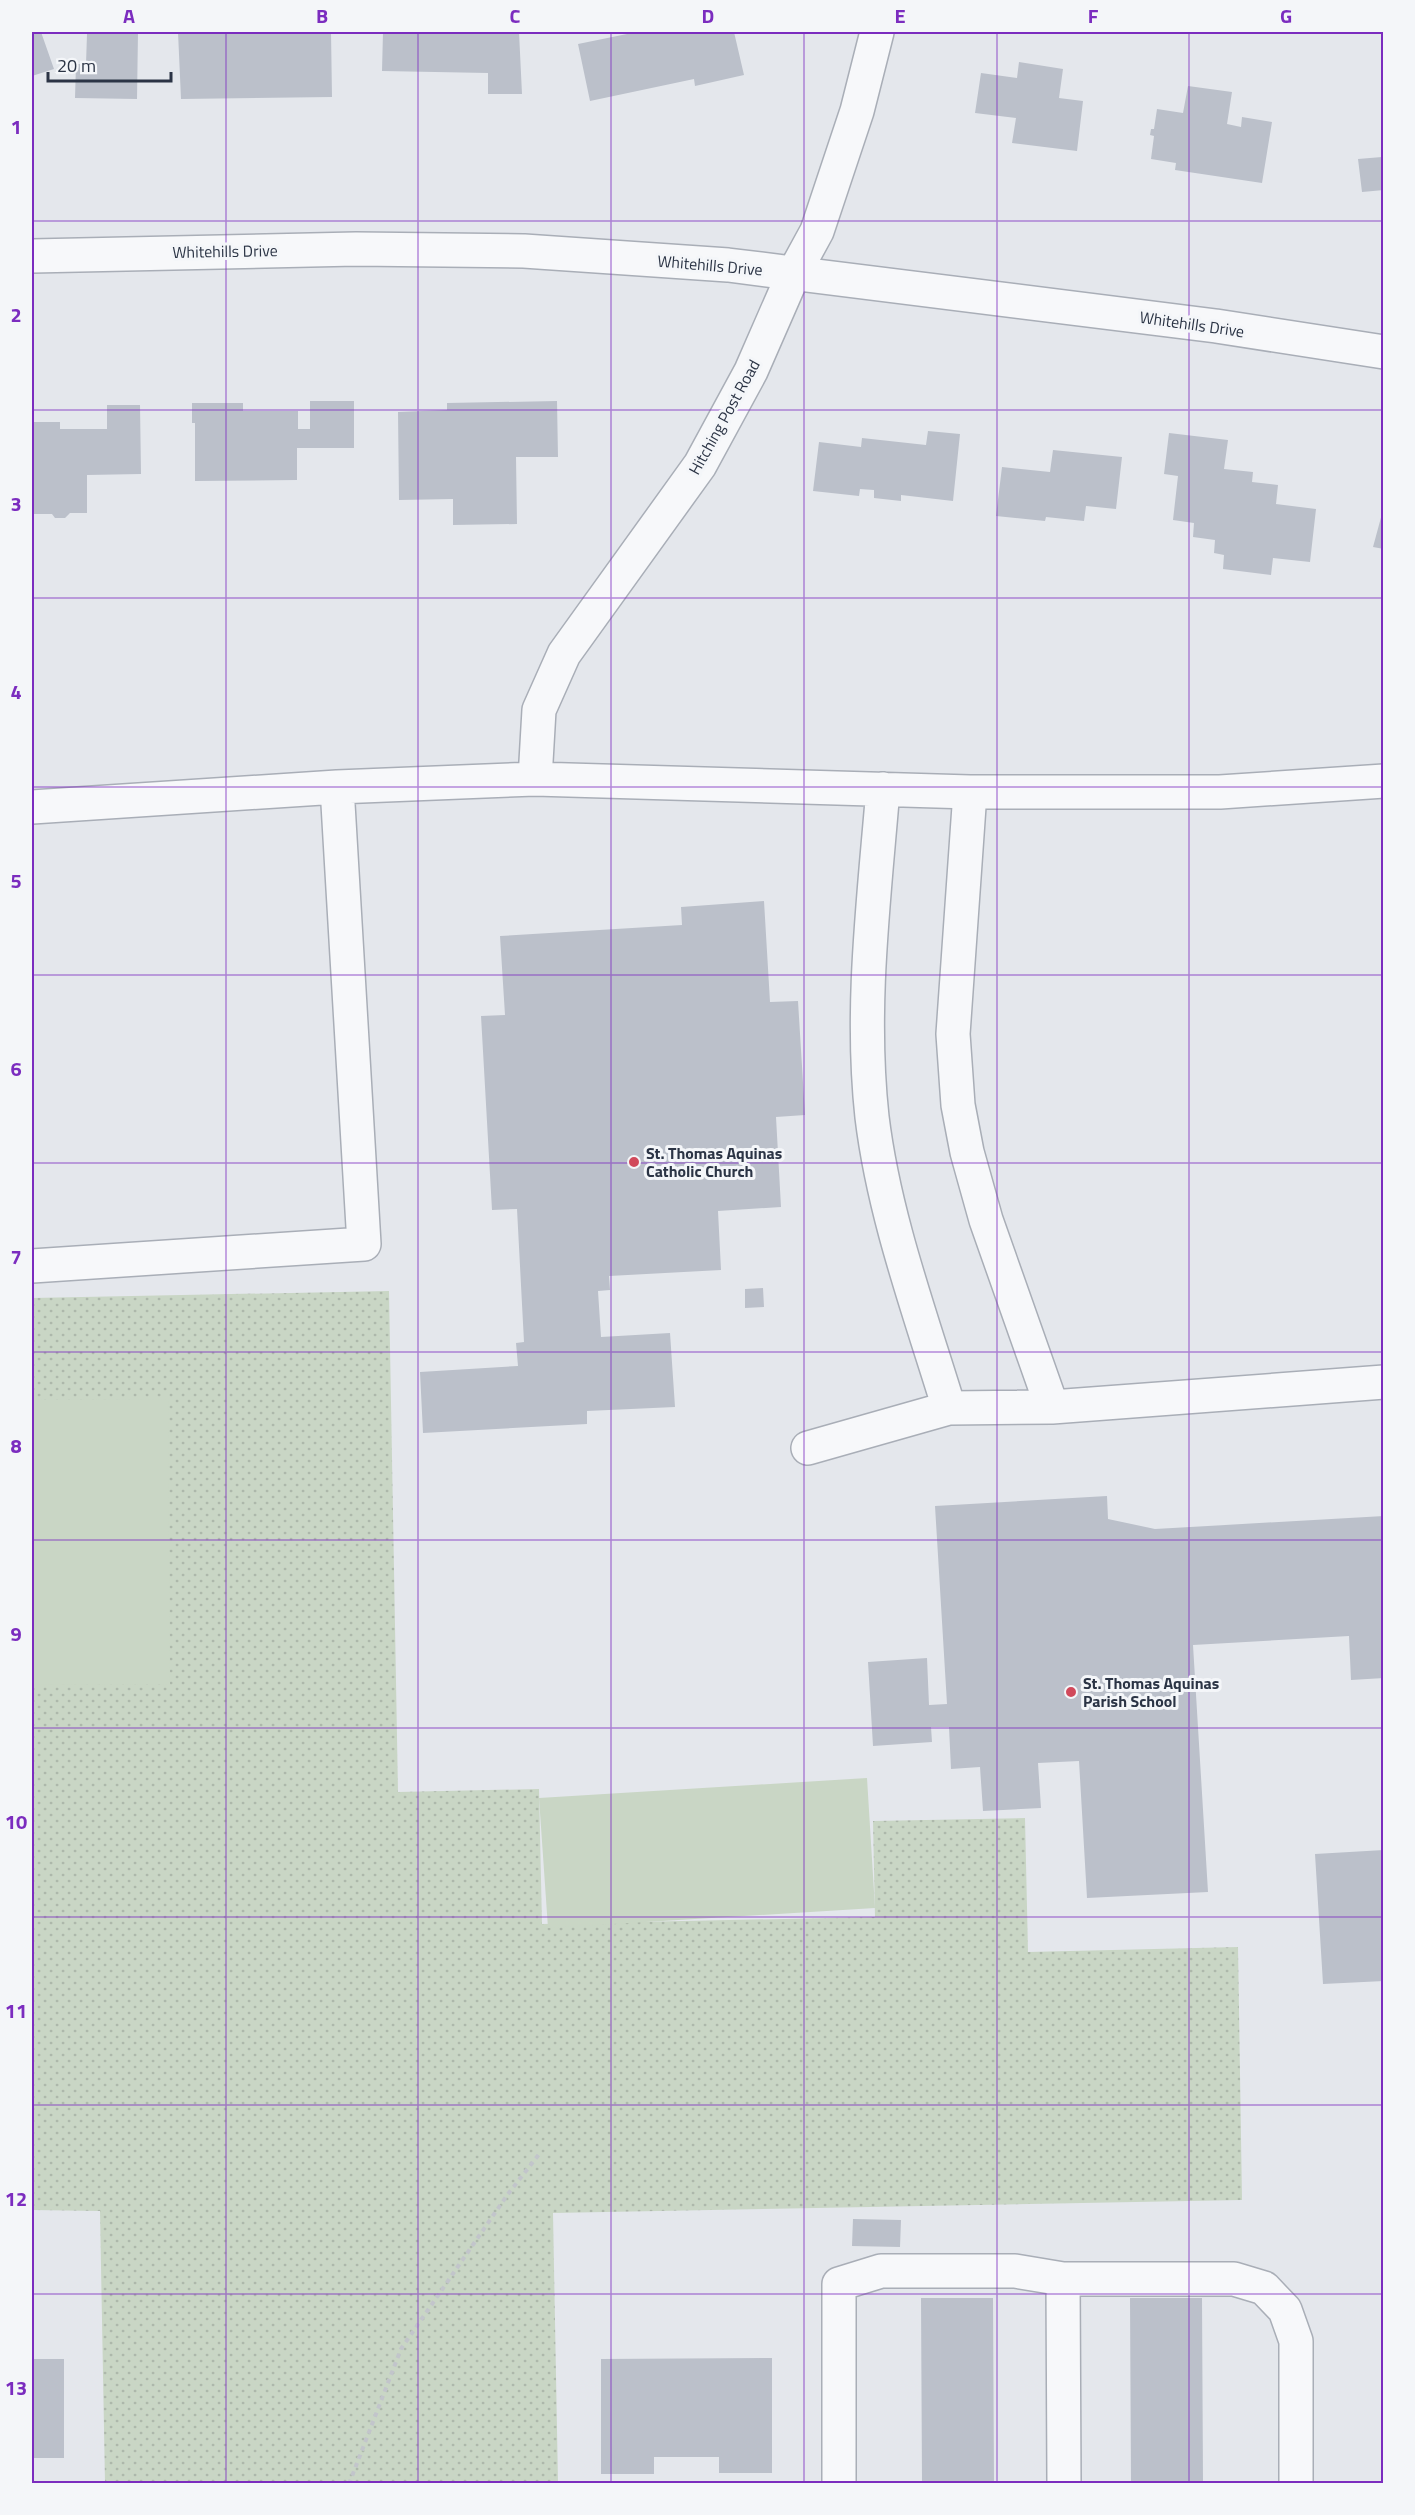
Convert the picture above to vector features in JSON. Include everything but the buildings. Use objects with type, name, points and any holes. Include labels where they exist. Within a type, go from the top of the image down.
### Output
[{"type":"street","name":"Hitching Post Road","points":[[535,779],[539,710],[564,654],[699,465],[751,371],[793,274],[817,231],[857,111],[877,32]]},
{"type":"street","name":"Whitehills Drive","points":[[32,256],[356,249],[513,251],[728,265],[1216,326],[1383,352]]},
{"type":"street","points":[[32,807],[337,787],[535,779],[970,792],[1220,792],[1383,781]]},
{"type":"street","points":[[32,1266],[364,1244],[337,787]]},
{"type":"street","points":[[884,789],[868,957],[866,1038],[872,1118],[892,1216],[949,1408]]},
{"type":"street","points":[[970,792],[953,1034],[958,1105],[967,1152],[986,1220],[1052,1407]]},
{"type":"street","points":[[808,1448],[949,1408],[1052,1407],[1383,1382]]},
{"type":"street","points":[[839,2484],[839,2284],[882,2271],[1015,2271],[1063,2279],[1234,2279],[1263,2288],[1285,2310],[1296,2341],[1296,2484]]},
{"type":"street","points":[[1063,2279],[1064,2484]]},
{"type":"path","points":[[349,2484],[401,2349],[508,2194],[540,2153]]},
{"type":"green space","points":[[389,1291],[398,1792],[539,1789],[542,1924],[875,1917],[873,1821],[1025,1818],[1028,1952],[1238,1947],[1242,2200],[553,2213],[558,2483],[105,2483],[100,2211],[32,2210],[32,1298]]},
{"type":"green space","points":[[168,1399],[170,1684],[32,1685],[32,1400]]},
{"type":"green space","points":[[867,1778],[875,1908],[548,1928],[539,1798]]},
{"type":"place","name":"St. Thomas Aquinas Catholic Church","points":[[634,1162]]},
{"type":"place","name":"St. Thomas Aquinas Parish School","points":[[1071,1692]]}]
